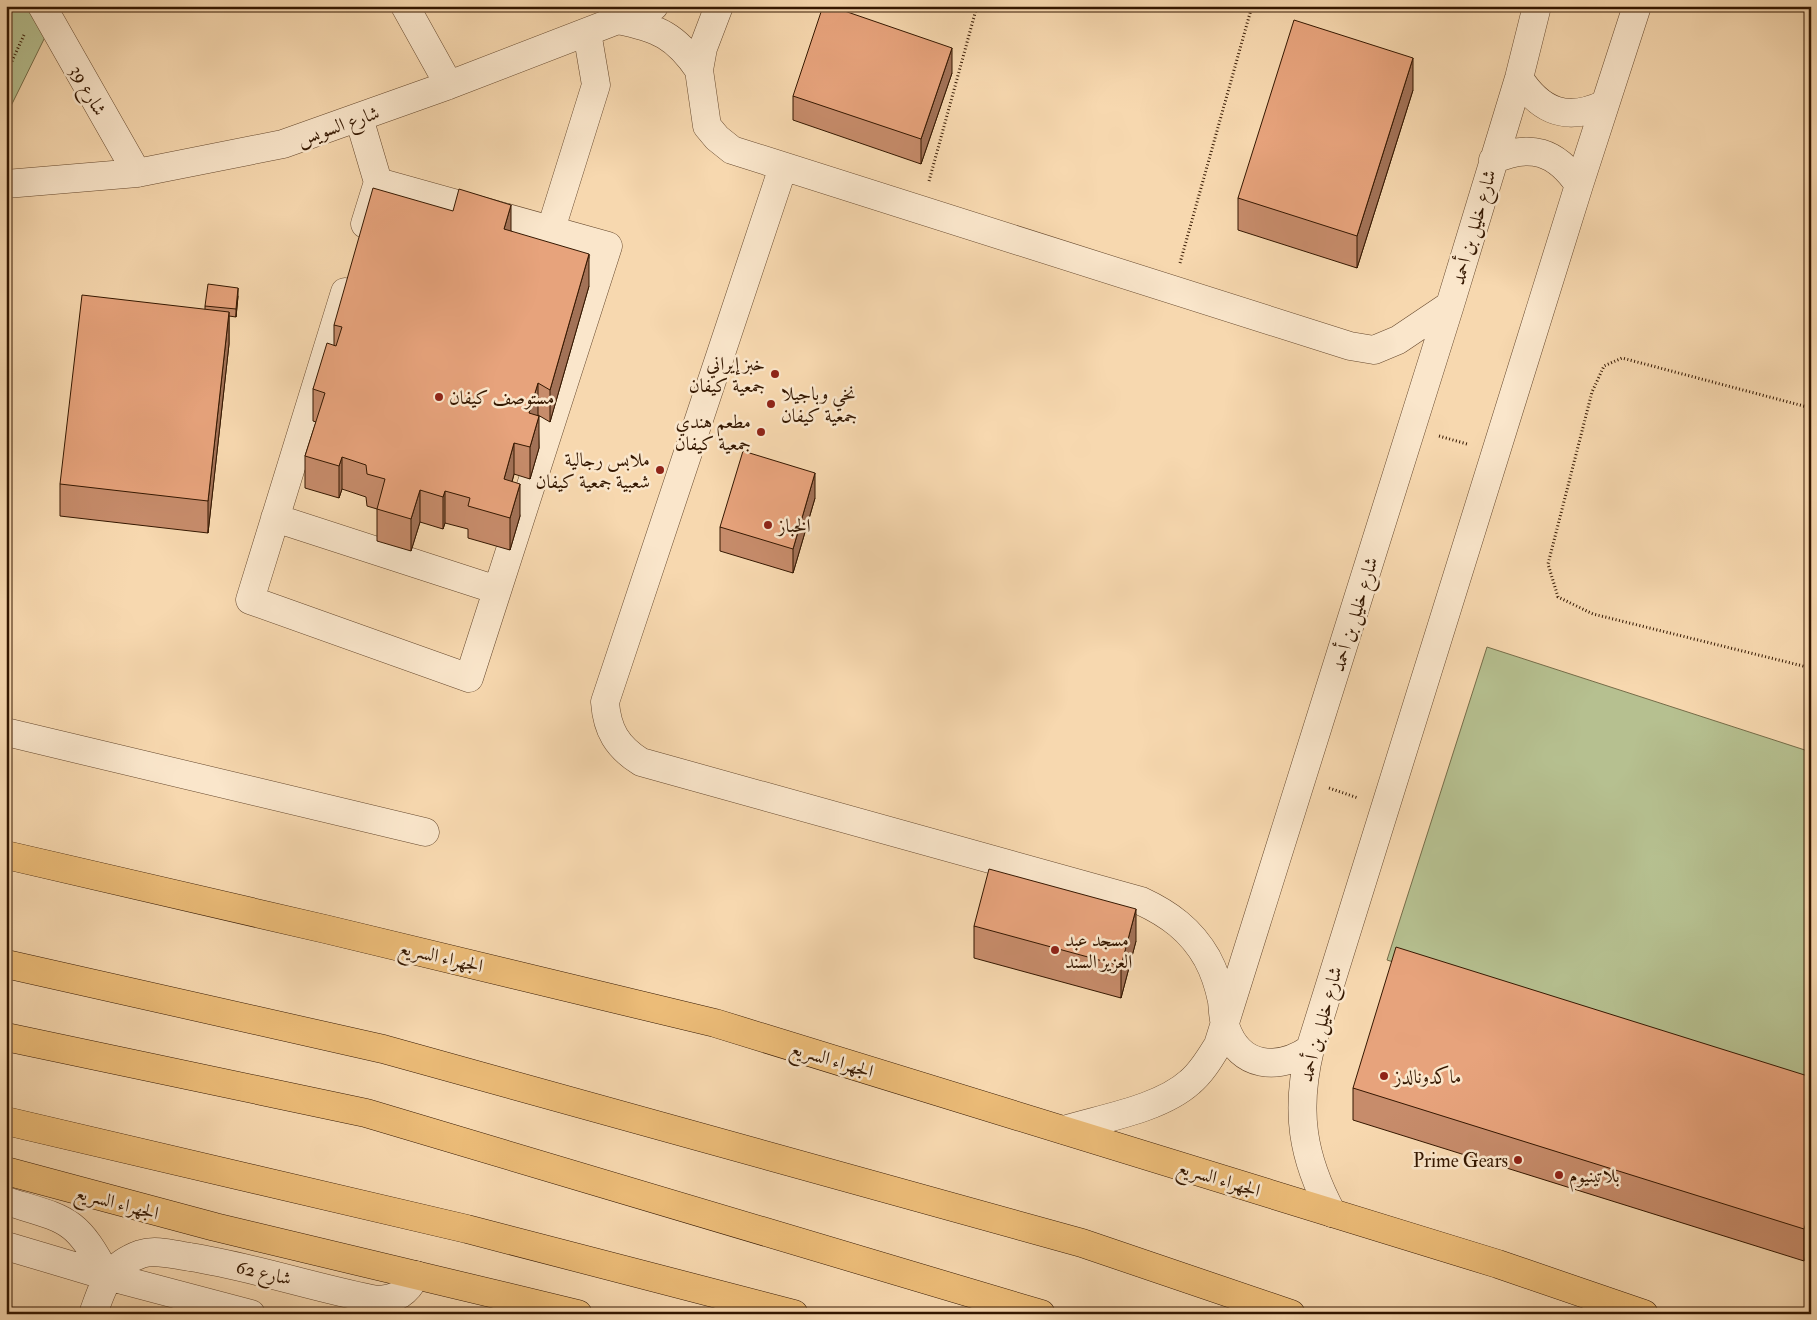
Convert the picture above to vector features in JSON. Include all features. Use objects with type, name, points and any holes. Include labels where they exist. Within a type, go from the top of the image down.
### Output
[{"type":"main road","name":"الجهراء السريع","points":[[6,856],[402,947],[715,1023],[1498,1264],[1644,1314]]},
{"type":"main road","points":[[6,964],[383,1049],[1082,1243],[1291,1314]]},
{"type":"main road","points":[[6,1037],[366,1113],[1041,1314]]},
{"type":"main road","points":[[6,1121],[467,1228],[794,1314]]},
{"type":"main road","name":"الجهراء السريع","points":[[6,1171],[197,1223],[578,1314]]},
{"type":"street","name":"39 شارع","points":[[42,6],[137,174]]},
{"type":"street","points":[[406,6],[449,85]]},
{"type":"street","name":"شارع السويس","points":[[6,184],[137,174],[283,144],[449,85],[654,6]]},
{"type":"street","points":[[719,6],[703,48],[699,70],[707,126],[717,138],[732,150],[1350,346],[1374,350],[1398,340],[1450,305]]},
{"type":"street","name":"شارع خليل بن أحمد","points":[[1064,1130],[1150,1104],[1171,1095],[1190,1082],[1206,1065],[1218,1045],[1450,305],[1519,78],[1538,6]]},
{"type":"street","name":"شارع خليل بن أحمد","points":[[1332,1213],[1319,1188],[1309,1161],[1303,1133],[1303,1076],[1579,185],[1637,7]]},
{"type":"street","points":[[618,20],[651,27],[667,34],[687,52],[699,70]]},
{"type":"street","points":[[551,229],[596,85],[587,32]]},
{"type":"street","points":[[1519,78],[1528,92],[1540,104],[1556,111],[1573,114],[1590,111],[1605,104]]},
{"type":"street","points":[[359,118],[378,182],[250,600],[469,678],[608,246],[378,182]]},
{"type":"street","points":[[1493,160],[1508,153],[1525,151],[1541,153],[1557,160],[1569,171],[1579,185]]},
{"type":"street","points":[[783,166],[605,702],[610,731],[618,744],[641,762],[1141,901],[1161,910],[1179,923],[1195,940],[1207,958],[1216,978],[1225,1026],[1232,1042],[1245,1055],[1261,1062],[1278,1064],[1295,1059],[1310,1049]]},
{"type":"street","points":[[275,518],[497,590]]},
{"type":"street","points":[[6,732],[425,832]]},
{"type":"street","points":[[6,1201],[60,1218],[73,1226],[90,1245],[107,1276],[93,1314]]},
{"type":"street","points":[[6,1246],[107,1276],[251,1314]]},
{"type":"street","name":"شارع 62","points":[[107,1276],[127,1261],[142,1254],[156,1252],[238,1266],[377,1300],[389,1300],[403,1294],[416,1275]]},
{"type":"path","points":[[921,210],[977,6]]},
{"type":"path","points":[[1173,290],[1252,6]]},
{"type":"path","points":[[6,74],[25,33],[21,26]]},
{"type":"path","points":[[1811,408],[1622,358],[1604,366],[1592,392],[1548,564],[1558,597],[1593,614],[1811,668]]},
{"type":"path","points":[[1412,427],[1496,453]]},
{"type":"path","points":[[1302,780],[1386,806]]},
{"type":"green space","points":[[6,6],[32,6],[47,33],[8,112]]},
{"type":"green space","points":[[1487,647],[1811,752],[1811,1097],[1387,960]]},
{"type":"building","points":[[823,6],[830,6],[952,48],[921,139],[793,96]]},
{"type":"building","points":[[1294,20],[1413,58],[1357,236],[1238,198]]},
{"type":"building","name":"مستوصف كيفان","points":[[373,188],[453,211],[459,189],[511,205],[504,229],[589,254],[550,390],[538,383],[529,413],[539,416],[530,447],[514,443],[504,479],[520,484],[510,518],[468,506],[470,498],[445,491],[443,497],[420,490],[411,519],[377,509],[385,479],[367,474],[366,465],[342,457],[339,466],[305,456],[325,393],[313,389],[327,343],[336,346],[342,327],[334,325]]},
{"type":"building","points":[[208,284],[238,288],[236,309],[205,306]]},
{"type":"building","points":[[82,295],[229,312],[208,501],[60,484]]},
{"type":"building","name":"الخباز","points":[[743,451],[815,473],[793,549],[720,527]]},
{"type":"building","points":[[989,869],[1136,909],[1121,966],[974,926]]},
{"type":"building","points":[[1396,947],[1811,1077],[1811,1207],[1804,1229],[1353,1088]]},
{"type":"place","name":"خبز إيراني جمعية كيفان","points":[[775,374]]},
{"type":"place","name":"مستوصف كيفان","points":[[439,397]]},
{"type":"place","name":"نخي وباجيلا جمعية كيفان","points":[[771,404]]},
{"type":"place","name":"مطعم هندي جمعية كيفان","points":[[761,432]]},
{"type":"place","name":"ملابس رجالية شعبية جمعية كيفان","points":[[660,470]]},
{"type":"place","name":"الخباز","points":[[768,525]]},
{"type":"place","name":"مسجد عبد العزيز السند","points":[[1055,950]]},
{"type":"place","name":"ماكدونالدز","points":[[1384,1076]]},
{"type":"place","name":"Prime Gears","points":[[1518,1160]]},
{"type":"place","name":"بلاتينيوم","points":[[1559,1175]]}]
